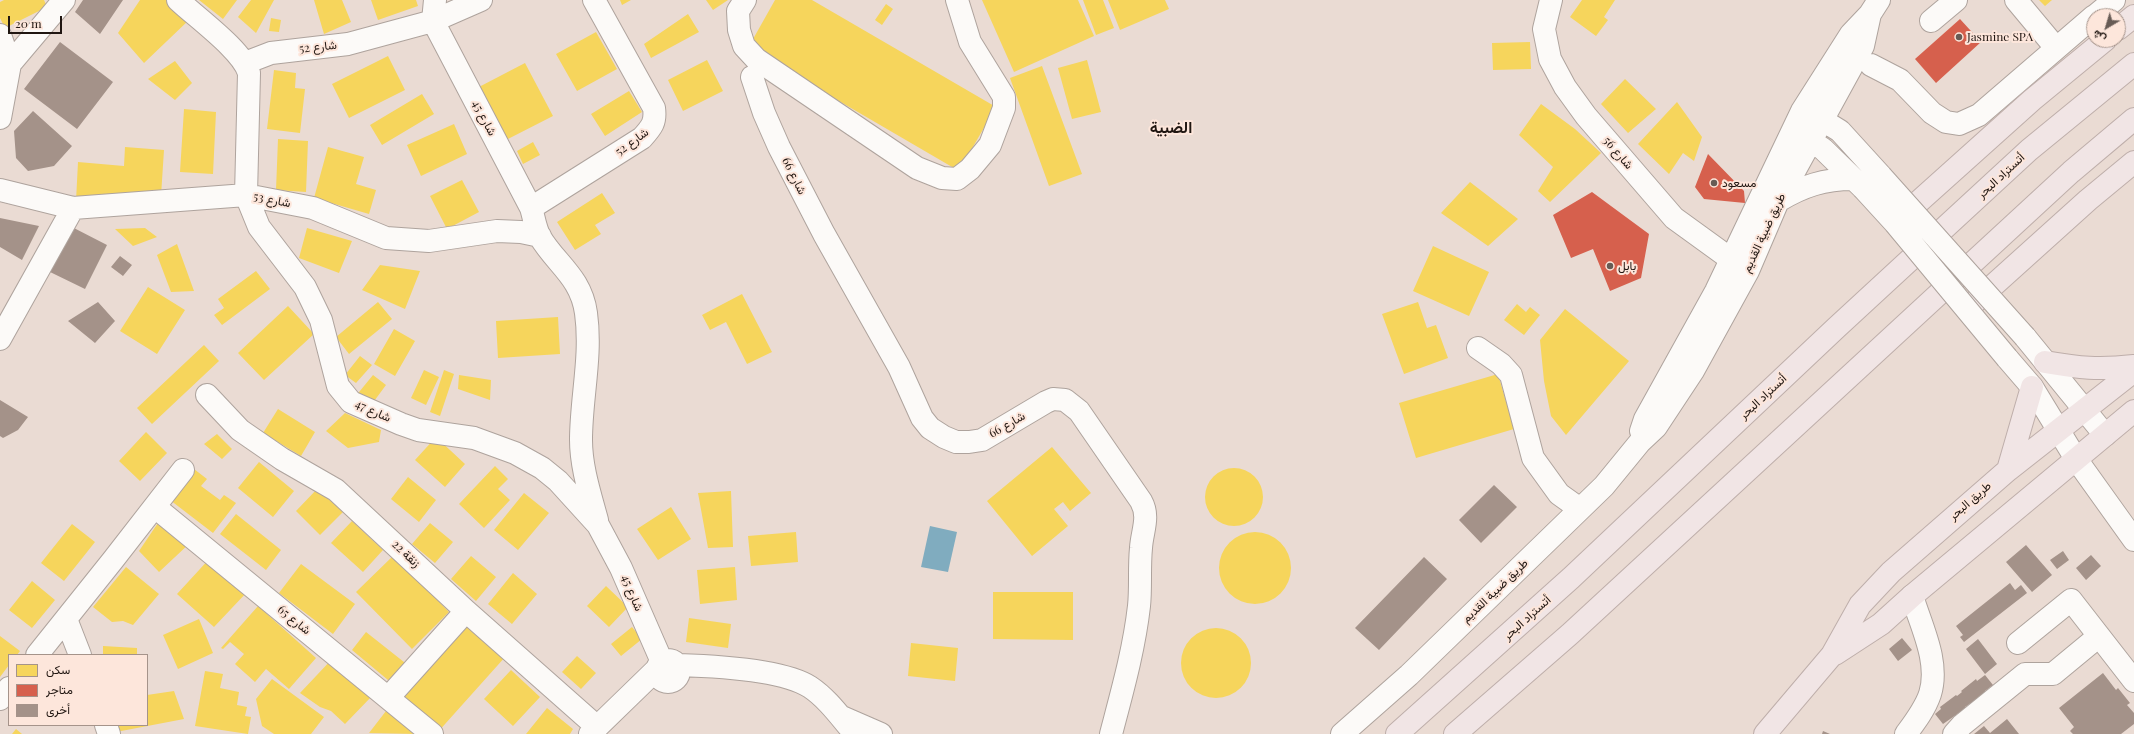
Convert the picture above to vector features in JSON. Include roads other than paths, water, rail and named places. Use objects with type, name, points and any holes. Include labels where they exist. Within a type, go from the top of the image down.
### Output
[{"type":"highway","points":[[2126,22],[2134,16]]},
{"type":"highway","points":[[1895,223],[2032,100],[2095,48]]},
{"type":"highway","name":"أتستراد البحر","points":[[1397,734],[1571,578],[1836,328],[2030,150],[2134,64]]},
{"type":"highway","points":[[1454,734],[1570,634],[2071,172],[2134,119]]},
{"type":"highway","points":[[1967,309],[2088,200],[2134,162]]},
{"type":"highway","points":[[2045,362],[2084,369],[2106,369],[2134,366]]},
{"type":"highway","name":"طريق البحر","points":[[1765,734],[1832,655],[1860,606],[1891,572],[2008,470],[2134,371]]},
{"type":"highway","points":[[2008,470],[2032,387]]},
{"type":"highway","name":"طريق البحر","points":[[1832,655],[1881,624],[1912,596],[2134,411]]},
{"type":"highway","points":[[1891,572],[1912,596]]},
{"type":"street","points":[[10,64],[64,0]]},
{"type":"street","points":[[178,0],[226,42],[246,63],[249,73],[246,195]]},
{"type":"street","name":"شارع 52","points":[[246,63],[271,53],[348,44],[434,10],[481,0]]},
{"type":"street","name":"شارع 52","points":[[531,208],[642,138],[652,127],[656,119],[654,108],[594,0]]},
{"type":"street","points":[[745,0],[738,11],[739,30],[744,46],[756,59],[917,168],[942,178],[957,178],[970,169],[990,145],[1004,108],[1004,97],[970,42],[957,0]]},
{"type":"street","name":"شارع 56","points":[[1551,0],[1544,28],[1550,59],[1565,87],[1586,116],[1674,218],[1739,266]]},
{"type":"street","points":[[1931,22],[1956,0]]},
{"type":"street","points":[[2016,0],[2056,48]]},
{"type":"street","points":[[2104,8],[2114,0]]},
{"type":"street","name":"طريق ضبية القديم","points":[[1739,266],[1778,201],[1824,119],[1862,46],[1875,7]]},
{"type":"street","name":"طريق ضبية القديم","points":[[1342,734],[1408,675],[1580,509],[1623,464],[1640,442],[1656,427],[1693,371],[1739,266],[1792,129],[1803,108],[1851,34],[1875,7]]},
{"type":"street","name":"شارع 45","points":[[434,10],[531,208],[540,236]]},
{"type":"street","points":[[1871,64],[1900,80],[1932,113],[1946,122],[1959,124],[1979,114],[2086,23]]},
{"type":"street","points":[[0,35],[10,64],[0,118]]},
{"type":"street","name":"شارع 66","points":[[752,78],[764,113],[782,154],[824,234],[898,367],[922,418],[930,428],[944,437],[956,442],[982,440],[1046,402],[1059,398],[1065,400],[1079,411],[1142,501],[1145,507],[1146,522],[1141,550],[1139,607],[1129,670],[1111,734]]},
{"type":"street","points":[[1803,108],[1824,119],[1840,131],[1986,291],[2105,435]]},
{"type":"street","points":[[1792,129],[1823,149],[1895,223],[2032,387],[2076,459],[2134,540]]},
{"type":"street","points":[[1778,201],[1809,185],[1836,179],[1858,184]]},
{"type":"street","name":"شارع 53","points":[[0,190],[73,208],[246,195],[313,208],[386,238],[430,242],[497,231],[521,232],[540,236]]},
{"type":"street","name":"شارع 47","points":[[246,195],[259,227],[305,287],[321,320],[338,386],[351,402],[418,430],[474,438],[515,453],[542,468],[558,481],[598,525]]},
{"type":"street","points":[[0,339],[73,208]]},
{"type":"street","points":[[540,236],[570,274],[581,294],[586,312],[588,338],[581,440],[585,474],[598,525]]},
{"type":"street","points":[[1478,348],[1501,364],[1512,375],[1533,458],[1559,494],[1580,509]]},
{"type":"street","name":"زنقة 22","points":[[207,395],[240,430],[282,460],[336,490],[593,730]]},
{"type":"street","points":[[38,654],[183,470]]},
{"type":"street","name":"شارع 65","points":[[155,507],[432,734]]},
{"type":"street","name":"شارع 45","points":[[598,525],[621,568],[668,671]]},
{"type":"street","points":[[1906,734],[1922,710],[1930,694],[1933,671],[1930,652],[1912,596]]},
{"type":"street","points":[[2018,644],[2071,600],[2134,681]]},
{"type":"street","points":[[388,698],[466,611]]},
{"type":"street","points":[[66,619],[80,654]]},
{"type":"street","points":[[1954,734],[1962,725],[2026,674],[2053,674],[2099,636]]},
{"type":"street","points":[[593,730],[613,709],[668,671],[713,666],[789,677],[810,687],[827,701],[855,734]]},
{"type":"street","points":[[0,699],[8,689]]},
{"type":"street","points":[[840,716],[881,734]]},
{"type":"water","points":[[930,526],[957,532],[948,572],[921,567]]},
{"type":"place","name":"Jasmine SPA","points":[[1959,37]]},
{"type":"place","name":"مسعود","points":[[1714,183]]},
{"type":"place","name":"بابل","points":[[1610,266]]},
{"type":"district","name":"الضبية","points":[[1171,128]]}]
